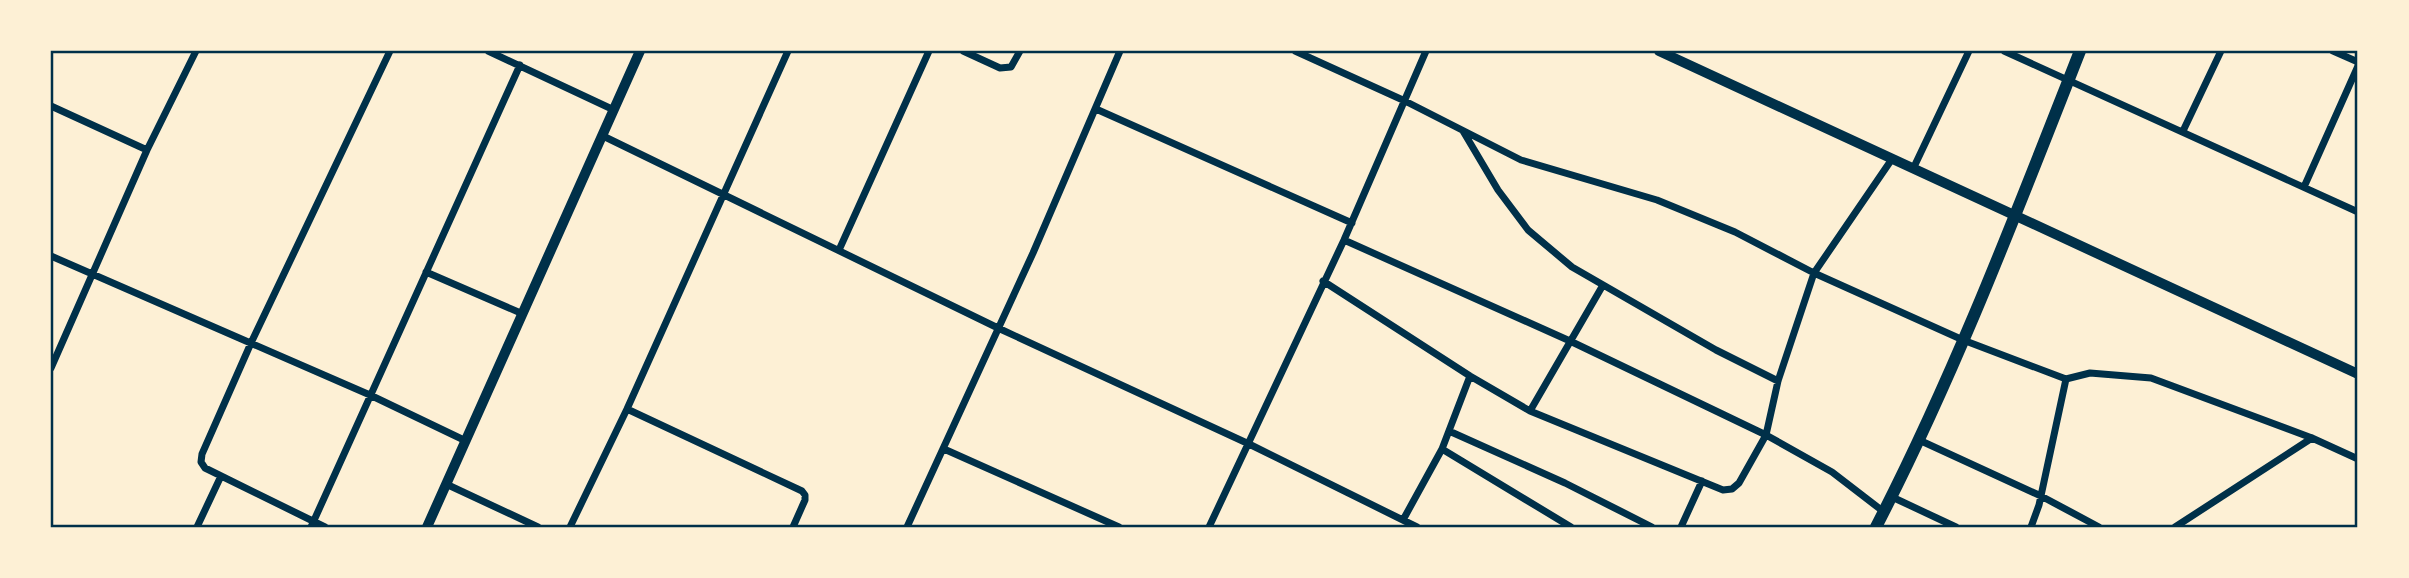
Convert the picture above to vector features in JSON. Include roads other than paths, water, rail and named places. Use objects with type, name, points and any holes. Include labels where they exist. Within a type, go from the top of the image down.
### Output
[{"type":"main road","points":[[1877,527],[1963,340],[2080,51]]},
{"type":"street","points":[[51,368],[147,150],[196,51]]},
{"type":"street","points":[[325,527],[313,525],[205,468],[201,462],[202,454],[251,342],[390,51]]},
{"type":"street","points":[[488,51],[614,110]]},
{"type":"street","points":[[427,527],[640,51]]},
{"type":"street","points":[[570,527],[627,409],[788,51]]},
{"type":"street","points":[[839,250],[929,51]]},
{"type":"street","points":[[962,51],[999,68],[1011,67],[1020,51]]},
{"type":"street","points":[[907,527],[1120,51]]},
{"type":"street","points":[[1295,51],[1405,101],[1521,160],[1657,200],[1735,232],[1814,273],[1963,340],[2066,379],[2090,373],[2151,377],[2312,438],[2358,459]]},
{"type":"street","points":[[1209,527],[1352,223],[1426,51]]},
{"type":"street","points":[[1659,51],[2358,374]]},
{"type":"street","points":[[1913,169],[1969,51]]},
{"type":"street","points":[[2004,51],[2358,212]]},
{"type":"street","points":[[2183,131],[2221,51]]},
{"type":"street","points":[[2304,187],[2358,64],[2333,51]]},
{"type":"street","points":[[313,525],[520,65]]},
{"type":"street","points":[[51,106],[147,150]]},
{"type":"street","points":[[1096,109],[1352,223]]},
{"type":"street","points":[[1462,130],[1498,190],[1528,230],[1572,267],[1716,350],[1778,381]]},
{"type":"street","points":[[603,136],[998,328],[1250,444],[1417,527]]},
{"type":"street","points":[[1323,281],[1470,376],[1530,411],[1723,490],[1732,489],[1738,484],[1766,435],[1778,381],[1814,273],[1892,159]]},
{"type":"street","points":[[1344,240],[1570,341],[1766,435],[1832,472],[1884,512]]},
{"type":"street","points":[[51,256],[370,395],[466,441]]},
{"type":"street","points":[[426,272],[523,314]]},
{"type":"street","points":[[1530,411],[1603,285]]},
{"type":"street","points":[[1403,520],[1442,449],[1470,376]]},
{"type":"street","points":[[2031,527],[2041,496],[2066,379]]},
{"type":"street","points":[[627,409],[802,491],[805,500],[793,527]]},
{"type":"street","points":[[1449,431],[1565,483],[1652,527]]},
{"type":"street","points":[[2175,527],[2312,438]]},
{"type":"street","points":[[1919,440],[2041,496],[2099,527]]},
{"type":"street","points":[[944,449],[1119,527]]},
{"type":"street","points":[[1442,449],[1571,527]]},
{"type":"street","points":[[197,527],[221,476]]},
{"type":"street","points":[[1681,527],[1702,481]]},
{"type":"street","points":[[446,484],[538,527]]},
{"type":"street","points":[[1892,497],[1956,527]]}]
